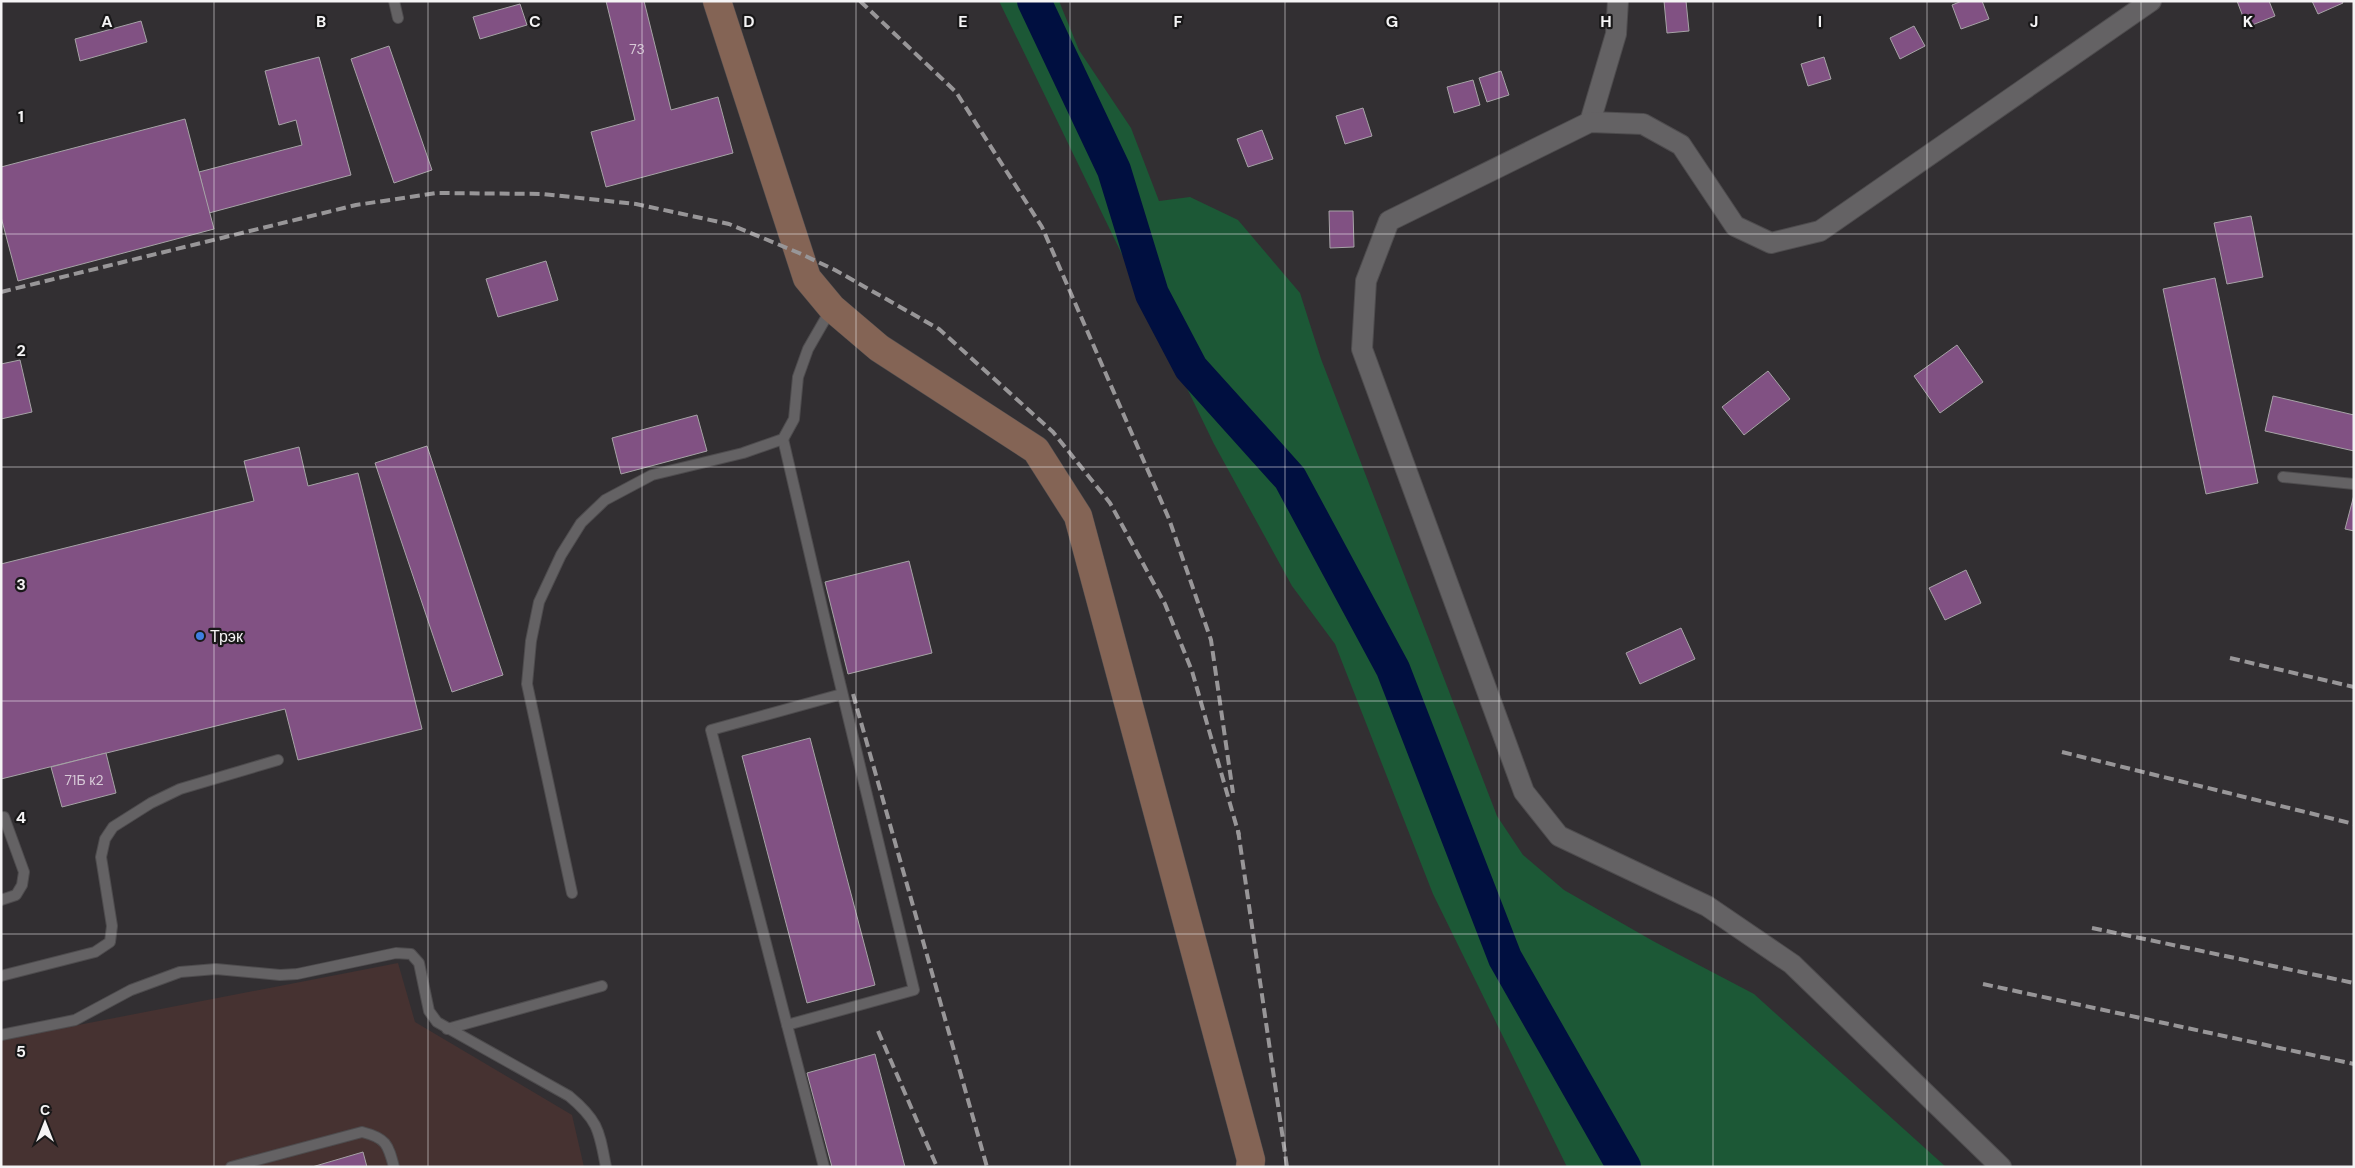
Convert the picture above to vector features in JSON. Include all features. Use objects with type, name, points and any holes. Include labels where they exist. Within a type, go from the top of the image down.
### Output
[{"type":"street","points":[[717,1],[807,278],[832,308],[879,348],[1036,450],[1078,516],[1251,1160],[1250,1167]]},
{"type":"street","points":[[1590,122],[1616,34],[1618,1]]},
{"type":"street","points":[[2001,1167],[1792,964],[1707,906],[1559,836],[1524,792],[1362,349],[1366,281],[1389,221],[1590,122],[1643,124],[1681,145],[1734,226],[1772,243],[1820,230],[2151,1]]},
{"type":"lane","points":[[394,1],[398,18]]},
{"type":"lane","points":[[787,1025],[914,990],[783,440],[794,419],[798,377],[808,348],[832,308]]},
{"type":"lane","points":[[572,893],[527,684],[531,641],[539,602],[560,555],[581,523],[604,500],[652,475],[742,453],[783,440]]},
{"type":"lane","points":[[2283,477],[2354,484]]},
{"type":"lane","points":[[824,1167],[710,730],[842,694]]},
{"type":"lane","points":[[1,976],[95,952],[110,942],[112,926],[101,857],[105,839],[113,827],[151,803],[180,790],[278,760]]},
{"type":"lane","points":[[1,900],[16,895],[22,885],[24,872],[4,818]]},
{"type":"lane","points":[[1,1034],[76,1020],[131,990],[180,972],[216,969],[280,975],[297,974],[396,953],[411,954],[419,963],[429,1011],[437,1022],[569,1096],[588,1112],[599,1133],[606,1167]]},
{"type":"lane","points":[[447,1028],[602,986]]},
{"type":"lane","points":[[231,1167],[362,1132],[377,1136],[388,1146],[394,1167]]},
{"type":"shaded area","points":[[398,963],[415,1022],[572,1115],[584,1167],[1,1167],[1,1040]]},
{"type":"green space","points":[[999,1],[1059,1],[1079,50],[1131,128],[1159,201],[1190,197],[1238,220],[1300,293],[1321,359],[1497,816],[1523,855],[1564,890],[1653,941],[1754,994],[1946,1167],[1567,1167],[1433,894],[1335,644],[1292,586],[1214,444]]},
{"type":"building","points":[[606,1],[644,1],[671,110],[718,97],[733,153],[606,187],[591,132],[635,120]]},
{"type":"building","points":[[1664,1],[1686,1],[1689,31],[1667,33]]},
{"type":"building","points":[[1962,1],[1982,1],[1989,19],[1961,29],[1952,5]]},
{"type":"building","points":[[2237,1],[2269,1],[2275,16],[2247,27]]},
{"type":"building","points":[[2312,1],[2342,1],[2343,3],[2318,14]]},
{"type":"building","points":[[520,4],[527,25],[480,39],[473,17]]},
{"type":"building","points":[[141,21],[147,42],[80,61],[75,39]]},
{"type":"building","points":[[1914,26],[1925,46],[1900,59],[1890,38]]},
{"type":"building","points":[[389,46],[432,170],[394,183],[351,59]]},
{"type":"building","points":[[319,57],[351,175],[209,213],[199,172],[302,145],[296,120],[279,125],[265,71]]},
{"type":"building","points":[[1824,57],[1831,79],[1808,86],[1801,64]]},
{"type":"building","points":[[1501,71],[1509,95],[1487,102],[1479,78]]},
{"type":"building","points":[[1473,80],[1480,105],[1454,113],[1447,87]]},
{"type":"building","points":[[1363,108],[1372,136],[1345,144],[1336,116]]},
{"type":"building","points":[[185,119],[214,229],[18,281],[1,217],[1,167]]},
{"type":"building","points":[[1262,130],[1273,159],[1248,167],[1237,139]]},
{"type":"building","points":[[1329,211],[1353,211],[1354,247],[1330,248]]},
{"type":"building","points":[[2251,216],[2263,277],[2227,284],[2214,223]]},
{"type":"building","points":[[546,261],[558,300],[498,317],[486,279]]},
{"type":"building","points":[[2215,278],[2258,483],[2206,494],[2163,289]]},
{"type":"building","points":[[1957,345],[1983,382],[1940,413],[1914,376]]},
{"type":"building","points":[[20,360],[32,412],[1,419],[1,364]]},
{"type":"building","points":[[1768,371],[1790,399],[1744,435],[1722,407]]},
{"type":"building","points":[[2273,396],[2354,415],[2354,451],[2265,431]]},
{"type":"building","points":[[697,415],[707,451],[621,474],[612,438]]},
{"type":"building","points":[[427,446],[503,675],[452,692],[375,463]]},
{"type":"building","name":"Трэк","points":[[299,447],[308,486],[358,473],[422,729],[298,760],[285,709],[1,779],[1,564],[254,501],[244,461]]},
{"type":"building","points":[[2354,495],[2354,531],[2345,529]]},
{"type":"building","points":[[909,561],[932,653],[848,674],[825,582]]},
{"type":"building","points":[[1966,570],[1981,603],[1945,620],[1929,588]]},
{"type":"building","points":[[1681,628],[1695,659],[1640,684],[1626,653]]},
{"type":"building","points":[[810,738],[875,985],[807,1003],[742,756]]},
{"type":"building","points":[[106,753],[116,793],[62,807],[51,767]]},
{"type":"building","points":[[875,1054],[905,1167],[832,1167],[807,1073]]},
{"type":"building","points":[[363,1152],[367,1167],[312,1167]]},
{"type":"waterway","points":[[1034,1],[1114,170],[1152,294],[1191,368],[1290,478],[1393,669],[1505,958],[1624,1167]]},
{"type":"railway","points":[[860,1],[956,92],[1042,227],[1169,519],[1211,640],[1233,793]]},
{"type":"railway","points":[[1,292],[356,205],[437,193],[543,194],[636,204],[729,224],[799,253],[835,270],[939,329],[1053,432],[1110,503],[1165,604],[1192,671],[1239,835]]},
{"type":"railway","points":[[2230,658],[2354,687]]},
{"type":"railway","points":[[853,694],[987,1167]]},
{"type":"railway","points":[[2062,752],[2354,824]]},
{"type":"railway","points":[[1238,830],[1287,1167]]},
{"type":"railway","points":[[2092,928],[2354,983]]},
{"type":"railway","points":[[1983,984],[2354,1064]]},
{"type":"railway","points":[[878,1031],[937,1167]]},
{"type":"place","name":"Трэк","points":[[200,636]]}]
